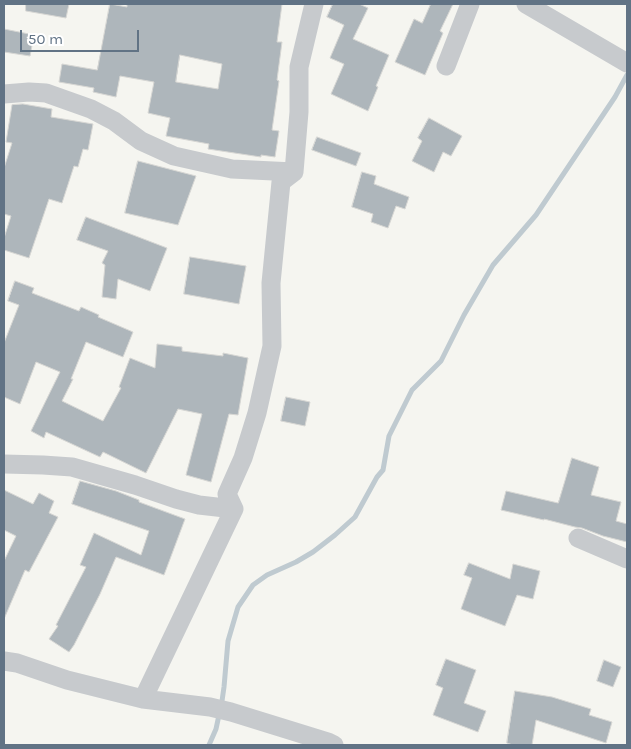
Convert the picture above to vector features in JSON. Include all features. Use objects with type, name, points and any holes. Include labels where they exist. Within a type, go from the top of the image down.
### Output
[{"type":"street","points":[[234,509],[227,494],[243,458],[257,414],[272,346],[271,283],[281,182],[294,172],[299,112],[299,67],[314,4]]},
{"type":"street","points":[[446,66],[470,4]]},
{"type":"street","points":[[526,4],[627,63]]},
{"type":"street","points":[[4,94],[46,93],[92,109],[114,121],[141,141],[174,156],[232,169],[294,172]]},
{"type":"street","points":[[4,464],[72,467],[199,505],[234,509]]},
{"type":"street","points":[[143,699],[234,509]]},
{"type":"street","points":[[578,538],[627,559]]},
{"type":"street","points":[[4,661],[17,663],[67,680],[143,699],[210,707],[231,712],[334,745]]},
{"type":"building","points":[[26,4],[69,4],[66,18],[26,11]]},
{"type":"building","points":[[110,4],[127,7],[127,4],[282,4],[277,42],[282,42],[277,80],[279,81],[272,130],[279,131],[275,157],[261,155],[261,157],[208,149],[209,144],[166,136],[170,118],[148,113],[154,82],[120,76],[116,97],[93,92],[94,88],[59,82],[62,64],[97,70]],"holes":[[[180,55],[222,64],[218,89],[176,82]]]},
{"type":"building","points":[[333,4],[359,4],[368,8],[353,39],[389,55],[368,111],[331,94],[344,64],[330,58],[344,25],[327,17]]},
{"type":"building","points":[[431,4],[453,4],[440,31],[443,33],[425,75],[395,62],[414,19],[422,23]]},
{"type":"building","points":[[4,29],[34,35],[30,56],[4,52]]},
{"type":"building","points":[[23,104],[52,109],[51,117],[93,124],[88,150],[83,149],[78,167],[74,166],[62,203],[49,199],[29,258],[4,250],[4,238],[11,216],[4,214],[4,168],[12,143],[6,142],[12,105]]},
{"type":"building","points":[[429,118],[462,136],[451,156],[443,152],[434,172],[412,161],[422,141],[418,138]]},
{"type":"building","points":[[317,137],[361,153],[356,166],[312,150]]},
{"type":"building","points":[[138,161],[196,176],[178,225],[125,213]]},
{"type":"building","points":[[362,172],[376,176],[374,184],[409,197],[405,209],[396,206],[388,228],[371,222],[373,214],[352,207]]},
{"type":"building","points":[[86,217],[167,248],[150,291],[118,279],[116,299],[102,297],[105,265],[102,263],[108,251],[77,240]]},
{"type":"building","points":[[190,257],[246,266],[239,304],[184,294]]},
{"type":"building","points":[[15,281],[34,288],[32,293],[79,311],[81,307],[99,315],[98,317],[133,332],[123,357],[86,342],[71,379],[73,379],[62,401],[103,421],[121,388],[119,387],[130,358],[155,368],[157,344],[182,347],[182,351],[223,356],[223,353],[248,358],[238,415],[229,414],[211,482],[186,475],[202,414],[178,409],[146,473],[103,452],[100,457],[46,432],[44,438],[31,431],[60,372],[36,362],[20,404],[4,397],[4,343],[19,305],[8,301]]},
{"type":"building","points":[[286,397],[310,402],[305,426],[281,421]]},
{"type":"building","points":[[572,458],[599,467],[591,495],[621,502],[616,521],[627,524],[627,542],[582,528],[501,510],[506,491],[558,503]]},
{"type":"building","points":[[80,481],[116,491],[139,500],[139,502],[185,519],[164,575],[116,557],[100,594],[69,652],[49,639],[58,626],[56,625],[86,567],[80,565],[94,533],[141,555],[149,531],[72,504]]},
{"type":"building","points":[[4,490],[33,504],[39,493],[54,501],[49,513],[58,517],[29,572],[25,570],[4,619],[4,561],[16,536],[4,530]]},
{"type":"building","points":[[469,563],[510,579],[513,564],[540,571],[533,599],[517,595],[505,626],[461,609],[472,578],[464,575]]},
{"type":"building","points":[[446,659],[476,670],[464,703],[486,711],[478,732],[433,715],[443,688],[436,685]]},
{"type":"building","points":[[604,660],[621,667],[613,687],[597,681]]},
{"type":"building","points":[[515,691],[552,697],[591,709],[589,715],[612,722],[606,743],[536,720],[532,745],[513,745],[507,743]]},
{"type":"waterway","points":[[209,745],[216,729],[222,701],[228,641],[238,607],[253,585],[267,575],[313,552],[355,517],[377,477],[383,470],[389,436],[412,390],[441,361],[464,315],[493,265],[536,215],[615,97],[627,75]]}]
